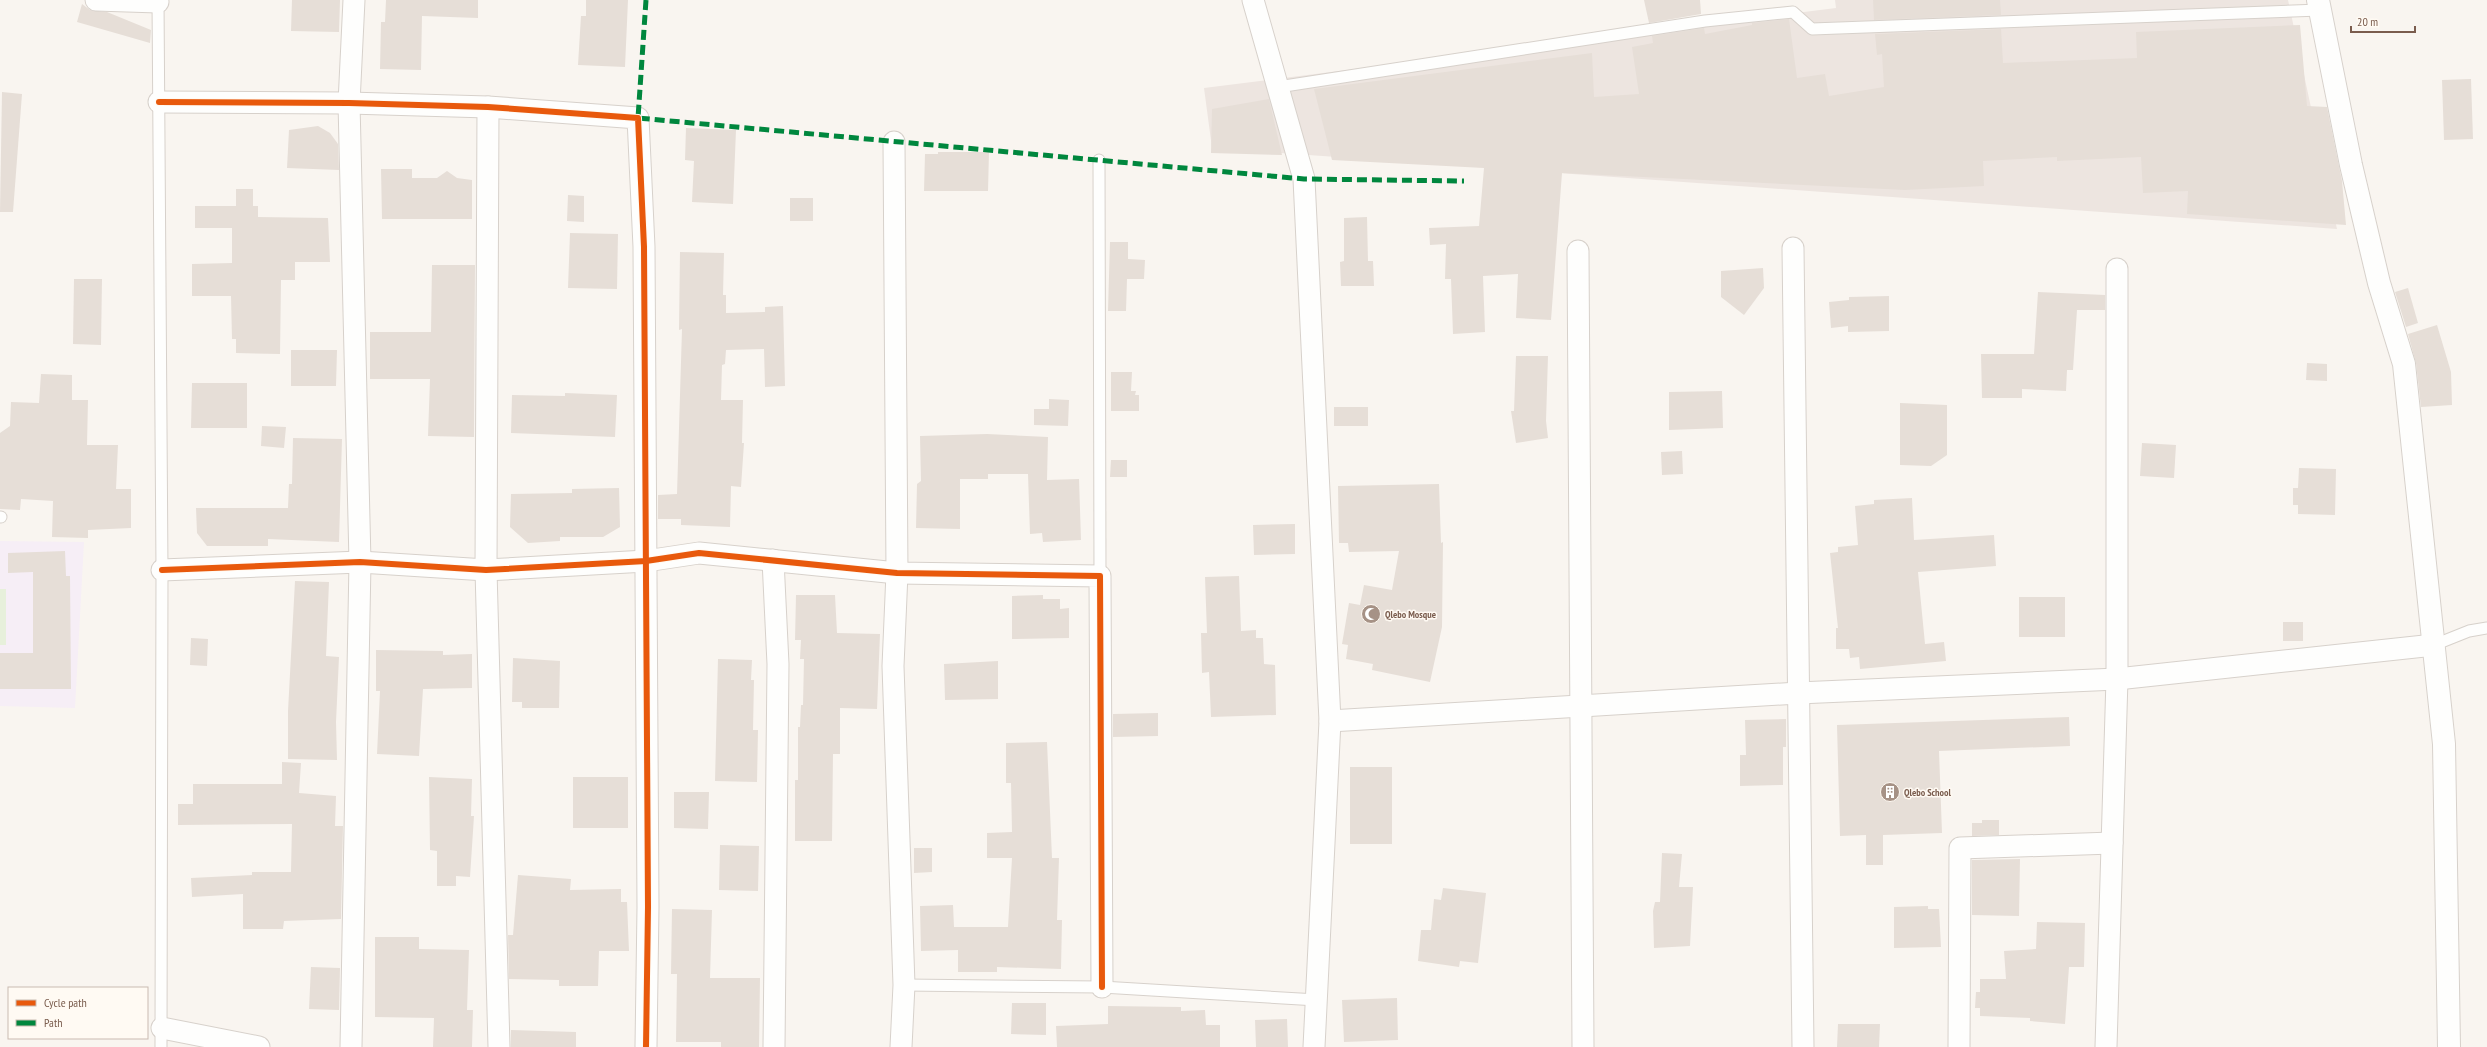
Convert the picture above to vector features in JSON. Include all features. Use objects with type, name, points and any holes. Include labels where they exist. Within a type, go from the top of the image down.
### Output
[{"type":"street","points":[[96,0],[158,1]]},
{"type":"street","points":[[352,1047],[360,562],[349,103],[354,0]]},
{"type":"street","points":[[1253,0],[1304,179],[1330,720],[1314,1047]]},
{"type":"street","points":[[2320,5],[2351,165],[2377,276],[2404,364],[2444,744],[2449,1047]]},
{"type":"street","points":[[159,102],[349,103],[488,107],[638,118],[644,247],[648,899],[646,1047]]},
{"type":"street","points":[[488,107],[486,570],[499,1047]]},
{"type":"street","points":[[894,142],[897,573],[893,666],[904,985],[901,1047]]},
{"type":"street","points":[[1793,248],[1803,1047]]},
{"type":"street","points":[[1578,251],[1582,1047]]},
{"type":"street","points":[[2106,1047],[2117,679],[2117,269]]},
{"type":"street","points":[[162,570],[360,562],[486,570],[646,561],[699,553],[897,573],[1100,576],[1102,987]]},
{"type":"street","points":[[773,560],[778,664],[774,1047]]},
{"type":"street","points":[[1330,720],[1798,693],[2117,679],[2434,645]]},
{"type":"street","points":[[1959,1047],[1960,848],[2112,843]]},
{"type":"street","points":[[161,1037],[259,1047]]},
{"type":"lane","points":[[158,1],[162,570],[161,1037]]},
{"type":"lane","points":[[1278,87],[1705,21],[1793,12],[1812,29],[2320,5]]},
{"type":"lane","points":[[1099,160],[1100,576]]},
{"type":"lane","points":[[2434,645],[2469,631],[2487,628]]},
{"type":"lane","points":[[904,985],[1102,987],[1317,1000]]},
{"type":"shaded area","points":[[1835,0],[2288,0],[2337,229],[1212,148],[1204,88],[1836,8]]},
{"type":"shaded area","points":[[0,541],[84,542],[75,708],[0,706]]},
{"type":"green space","points":[[0,589],[6,589],[6,645],[0,645]]},
{"type":"building","points":[[292,0],[340,0],[339,32],[291,31]]},
{"type":"building","points":[[386,0],[478,0],[478,18],[422,16],[421,70],[380,69],[381,22],[385,22]]},
{"type":"building","points":[[586,0],[628,0],[625,67],[578,65],[581,16],[586,16]]},
{"type":"building","points":[[1644,0],[1700,0],[1701,14],[1649,23]]},
{"type":"building","points":[[1873,0],[2000,0],[2001,15],[1874,20]]},
{"type":"building","points":[[82,4],[90,10],[107,12],[151,30],[150,43],[77,22]]},
{"type":"building","points":[[1789,19],[1797,78],[1825,74],[1829,96],[1884,87],[1882,54],[1877,55],[1875,34],[2001,29],[2003,63],[2137,58],[2136,32],[2300,25],[2307,106],[2327,107],[2342,181],[2346,225],[2187,214],[2188,191],[2143,193],[2141,157],[2057,161],[2057,157],[1983,161],[1984,186],[1905,190],[1562,173],[1551,320],[1516,318],[1518,274],[1483,276],[1485,332],[1453,334],[1451,279],[1445,279],[1446,244],[1430,245],[1429,228],[1479,226],[1484,168],[1332,160],[1314,89],[1592,53],[1594,97],[1639,94],[1632,47],[1653,43],[1652,36],[1704,28],[1705,34],[1752,25],[1752,23]]},
{"type":"building","points":[[2471,79],[2473,139],[2444,140],[2442,80]]},
{"type":"building","points":[[2,92],[22,94],[13,212],[0,212]]},
{"type":"building","points":[[1269,99],[1282,155],[1211,153],[1212,109]]},
{"type":"building","points":[[318,126],[330,133],[338,144],[339,170],[287,168],[289,130]]},
{"type":"building","points":[[686,128],[736,130],[733,204],[692,202],[694,161],[685,160]]},
{"type":"building","points":[[938,152],[989,152],[988,191],[924,191],[925,154],[938,154]]},
{"type":"building","points":[[381,169],[412,169],[412,178],[437,178],[447,171],[457,178],[472,180],[472,219],[382,219]]},
{"type":"building","points":[[236,189],[253,189],[253,206],[258,206],[258,217],[328,218],[330,262],[295,262],[295,280],[281,280],[280,354],[236,353],[236,339],[232,339],[231,296],[192,296],[192,264],[232,263],[232,228],[195,228],[195,206],[236,206]]},
{"type":"building","points":[[568,195],[584,196],[584,222],[567,221]]},
{"type":"building","points":[[790,198],[813,198],[813,221],[790,221]]},
{"type":"building","points":[[1367,217],[1368,261],[1373,261],[1374,286],[1341,286],[1340,262],[1344,261],[1344,218]]},
{"type":"building","points":[[570,233],[618,234],[617,289],[568,288]]},
{"type":"building","points":[[1110,242],[1128,242],[1128,259],[1145,260],[1144,279],[1127,279],[1126,311],[1108,311]]},
{"type":"building","points":[[680,252],[724,253],[723,295],[726,295],[726,313],[765,312],[765,307],[783,306],[785,386],[765,387],[764,349],[726,350],[725,364],[722,365],[721,400],[743,400],[742,443],[744,443],[741,487],[731,486],[730,527],[681,525],[681,519],[658,519],[658,495],[677,494],[682,329],[679,330]]},
{"type":"building","points":[[432,265],[475,265],[474,437],[428,436],[430,379],[370,379],[370,332],[431,332]]},
{"type":"building","points":[[1763,268],[1764,288],[1744,315],[1721,297],[1721,271]]},
{"type":"building","points":[[74,279],[102,279],[101,345],[73,344]]},
{"type":"building","points":[[2408,288],[2418,323],[2406,327],[2395,292]]},
{"type":"building","points":[[2038,292],[2105,295],[2105,310],[2077,310],[2073,370],[2067,370],[2066,391],[2022,389],[2022,398],[1982,398],[1981,354],[2034,354]]},
{"type":"building","points":[[1889,296],[1889,331],[1848,332],[1848,326],[1831,328],[1829,302],[1849,300],[1849,297]]},
{"type":"building","points":[[2437,325],[2451,372],[2452,405],[2421,407],[2416,363],[2408,334]]},
{"type":"building","points":[[291,350],[337,350],[336,386],[291,386]]},
{"type":"building","points":[[1516,356],[1548,356],[1546,421],[1548,438],[1516,443],[1511,411],[1514,411]]},
{"type":"building","points":[[2307,363],[2327,364],[2327,381],[2306,380]]},
{"type":"building","points":[[1111,372],[1132,372],[1131,391],[1136,391],[1135,395],[1139,395],[1139,411],[1111,411]]},
{"type":"building","points":[[41,374],[72,375],[72,400],[88,400],[87,445],[118,445],[116,489],[131,489],[131,528],[88,530],[88,538],[52,537],[53,501],[21,499],[20,510],[0,509],[0,433],[10,426],[11,402],[39,403]]},
{"type":"building","points":[[192,383],[247,383],[247,428],[191,428]]},
{"type":"building","points":[[1722,391],[1723,428],[1669,430],[1669,392]]},
{"type":"building","points":[[565,393],[617,395],[615,437],[511,433],[512,395],[565,396]]},
{"type":"building","points":[[1049,399],[1069,400],[1068,426],[1034,425],[1034,409],[1049,409]]},
{"type":"building","points":[[1900,403],[1947,405],[1947,455],[1931,466],[1900,465]]},
{"type":"building","points":[[1334,407],[1368,407],[1368,426],[1334,426]]},
{"type":"building","points":[[262,426],[286,427],[284,448],[261,446]]},
{"type":"building","points":[[987,434],[1048,437],[1047,480],[1079,479],[1081,540],[1043,542],[1042,533],[1030,534],[1028,474],[988,474],[988,479],[960,479],[960,529],[916,528],[917,484],[921,481],[920,436]]},
{"type":"building","points":[[293,438],[342,439],[339,542],[268,539],[268,546],[207,546],[197,533],[196,508],[288,508],[289,484],[292,484]]},
{"type":"building","points":[[2142,443],[2176,445],[2174,478],[2140,476]]},
{"type":"building","points":[[1682,451],[1683,474],[1662,475],[1661,452]]},
{"type":"building","points":[[1111,460],[1127,460],[1127,477],[1110,477]]},
{"type":"building","points":[[2299,468],[2336,469],[2335,515],[2298,514],[2298,505],[2293,505],[2293,488],[2298,488]]},
{"type":"building","points":[[1439,484],[1441,543],[1443,542],[1442,627],[1430,682],[1372,670],[1373,664],[1346,659],[1348,645],[1342,644],[1349,603],[1360,605],[1364,585],[1392,590],[1399,551],[1349,552],[1348,543],[1339,543],[1338,486]]},
{"type":"building","points":[[619,488],[620,527],[603,537],[560,537],[560,541],[528,543],[510,527],[511,494],[572,493],[572,489]]},
{"type":"building","points":[[1912,498],[1914,540],[1994,535],[1996,566],[1918,572],[1925,644],[1944,642],[1946,661],[1860,669],[1859,657],[1850,658],[1849,649],[1836,649],[1836,628],[1838,628],[1830,553],[1838,552],[1838,547],[1858,545],[1855,506],[1874,504],[1874,500]]},
{"type":"building","points":[[1295,524],[1295,554],[1254,555],[1253,525]]},
{"type":"building","points":[[65,551],[66,576],[70,576],[71,689],[0,689],[0,653],[33,653],[33,572],[8,573],[8,553]]},
{"type":"building","points":[[1239,576],[1241,631],[1256,630],[1256,638],[1263,638],[1264,664],[1275,665],[1276,715],[1211,717],[1209,672],[1202,673],[1201,633],[1207,633],[1205,577]]},
{"type":"building","points":[[295,581],[329,582],[326,656],[339,657],[336,722],[337,760],[288,759],[288,711]]},
{"type":"building","points":[[796,595],[835,595],[837,633],[880,634],[877,709],[840,708],[840,754],[833,754],[832,841],[795,841],[795,780],[798,780],[798,727],[800,727],[801,705],[803,705],[804,659],[800,659],[801,640],[795,640]]},
{"type":"building","points":[[1043,595],[1043,599],[1060,599],[1060,609],[1069,608],[1069,638],[1012,639],[1012,596]]},
{"type":"building","points":[[2019,597],[2065,597],[2065,637],[2019,637]]},
{"type":"building","points":[[2283,622],[2303,622],[2303,641],[2283,641]]},
{"type":"building","points":[[191,638],[208,639],[207,666],[190,665]]},
{"type":"building","points":[[376,650],[443,651],[443,655],[472,654],[472,688],[423,689],[419,756],[377,754],[380,691],[376,691]]},
{"type":"building","points":[[513,658],[560,661],[559,708],[522,708],[522,702],[512,702]]},
{"type":"building","points":[[718,659],[752,660],[751,680],[754,680],[753,730],[758,730],[757,782],[715,781]]},
{"type":"building","points":[[998,661],[998,699],[945,700],[944,664]]},
{"type":"building","points":[[1158,713],[1158,736],[1113,737],[1113,714]]},
{"type":"building","name":"Qlebo School","points":[[2069,717],[2070,746],[1939,751],[1942,833],[1883,835],[1883,865],[1866,865],[1866,835],[1840,836],[1837,725]]},
{"type":"building","points":[[1786,719],[1786,747],[1783,747],[1783,785],[1740,786],[1740,755],[1746,755],[1745,720]]},
{"type":"building","points":[[1047,742],[1052,858],[1059,858],[1057,920],[1062,920],[1061,969],[997,967],[997,972],[958,972],[958,950],[921,951],[920,906],[953,905],[954,927],[1008,927],[1012,858],[987,858],[987,833],[1012,832],[1011,783],[1006,783],[1006,743]]},
{"type":"building","points":[[282,762],[301,763],[299,793],[336,796],[335,826],[343,826],[341,919],[284,921],[283,929],[243,929],[243,894],[192,897],[191,878],[252,875],[252,872],[291,872],[292,824],[178,825],[178,804],[193,804],[193,784],[282,784]]},
{"type":"building","points":[[1350,767],[1392,767],[1392,844],[1350,844]]},
{"type":"building","points":[[429,777],[472,779],[471,816],[474,816],[470,877],[456,876],[456,886],[437,886],[437,851],[430,850]]},
{"type":"building","points":[[573,777],[628,777],[628,828],[573,828]]},
{"type":"building","points":[[674,792],[709,792],[708,829],[674,828]]},
{"type":"building","points":[[1982,820],[1999,820],[1999,835],[1972,836],[1972,823],[1982,823]]},
{"type":"building","points":[[720,845],[759,846],[758,891],[719,890]]},
{"type":"building","points":[[914,848],[932,848],[932,872],[914,873]]},
{"type":"building","points":[[1662,853],[1682,854],[1679,887],[1693,887],[1690,946],[1654,948],[1653,911],[1655,902],[1660,902]]},
{"type":"building","points":[[2020,859],[2019,916],[1972,915],[1972,860]]},
{"type":"building","points":[[518,875],[571,879],[570,890],[621,889],[621,902],[627,902],[629,951],[599,951],[598,986],[559,986],[559,980],[509,979],[508,935],[513,935]]},
{"type":"building","points":[[1443,888],[1486,893],[1478,963],[1460,961],[1459,967],[1418,961],[1421,930],[1431,930],[1434,899],[1441,900]]},
{"type":"building","points":[[1928,906],[1928,909],[1939,909],[1941,947],[1894,948],[1894,907]]},
{"type":"building","points":[[672,909],[712,910],[710,978],[760,978],[759,1047],[721,1047],[721,1042],[676,1042],[677,974],[671,974]]},
{"type":"building","points":[[2037,922],[2085,923],[2084,967],[2069,967],[2065,1024],[2030,1021],[2030,1018],[1980,1016],[1980,1008],[1975,1008],[1976,992],[1980,992],[1980,979],[2006,979],[2004,951],[2036,949]]},
{"type":"building","points":[[375,937],[419,937],[419,949],[469,950],[467,1010],[473,1010],[472,1047],[433,1047],[434,1018],[375,1017]]},
{"type":"building","points":[[311,967],[340,968],[339,1010],[309,1009]]},
{"type":"building","points":[[1397,998],[1398,1040],[1344,1042],[1342,1000]]},
{"type":"building","points":[[1012,1003],[1046,1003],[1046,1035],[1011,1034]]},
{"type":"building","points":[[1108,1006],[1181,1007],[1181,1011],[1205,1010],[1206,1025],[1220,1025],[1220,1047],[1057,1047],[1056,1026],[1108,1024]]},
{"type":"building","points":[[1287,1019],[1288,1047],[1256,1047],[1255,1020]]},
{"type":"building","points":[[1838,1024],[1880,1024],[1879,1047],[1837,1047]]},
{"type":"building","points":[[511,1030],[576,1032],[576,1047],[511,1047]]},
{"type":"marked path","points":[[646,0],[638,118],[1304,179],[1464,181]]},
{"type":"cycle path","points":[[159,102],[349,103],[488,107],[638,118],[644,247],[648,907],[646,1047]]},
{"type":"cycle path","points":[[162,570],[360,562],[486,570],[646,561],[699,553],[897,573],[1100,576],[1102,987]]},
{"type":"place","name":"Qlebo Mosque","points":[[1371,614]]},
{"type":"place","name":"Qlebo School","points":[[1890,792]]}]
